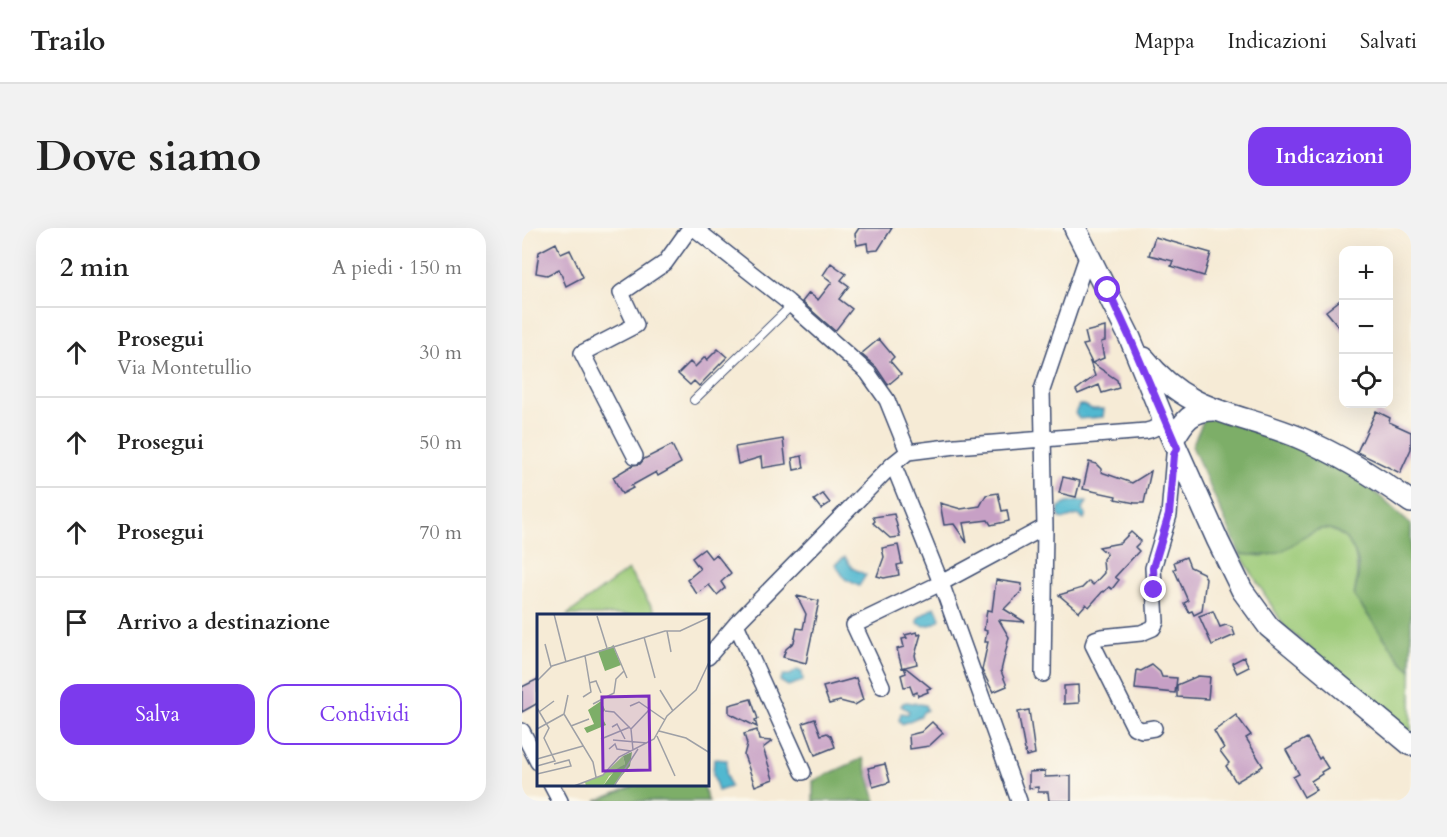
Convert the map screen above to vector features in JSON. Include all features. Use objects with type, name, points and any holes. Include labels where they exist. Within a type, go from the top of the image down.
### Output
[{"type":"street","points":[[635,456],[582,353],[636,325],[621,293],[665,263],[692,228],[792,305],[868,373],[887,400],[908,452]]},
{"type":"street","points":[[1075,228],[1130,338],[1218,541],[1251,604],[1269,627],[1411,745]]},
{"type":"street","points":[[1043,674],[1045,527],[1042,390],[1089,254]]},
{"type":"street","points":[[1130,338],[1154,370],[1186,397],[1214,410],[1297,436],[1332,452],[1376,477],[1411,502]]},
{"type":"street","points":[[710,655],[736,624],[893,464],[908,452],[1146,431],[1155,429],[1160,424],[1164,406],[1169,400],[1186,397]]},
{"type":"street","points":[[1154,728],[1142,730],[1134,727],[1093,645],[1095,639],[1101,637],[1141,633],[1153,628],[1156,622],[1153,568],[1169,515],[1175,426],[1187,404],[1186,397]]},
{"type":"street","points":[[1175,444],[1183,423],[1203,410],[1214,410]]},
{"type":"street","points":[[1146,431],[1157,432],[1175,444]]},
{"type":"street","points":[[893,464],[941,583],[1019,801]]},
{"type":"street","points":[[882,686],[854,625],[941,583],[1045,527]]},
{"type":"street","points":[[736,624],[803,772]]},
{"type":"street","points":[[522,731],[537,760]]},
{"type":"street","points":[[552,786],[560,801]]},
{"type":"lane","points":[[694,400],[792,305]]},
{"type":"green space","points":[[1205,417],[1262,431],[1360,478],[1411,525],[1411,670],[1401,661],[1354,596],[1358,563],[1351,546],[1343,536],[1331,530],[1317,530],[1282,551],[1259,555],[1240,554],[1192,446]]},
{"type":"green space","points":[[1325,528],[1337,532],[1351,546],[1357,564],[1354,596],[1401,661],[1411,670],[1411,736],[1284,626],[1240,554],[1265,556],[1314,531]]},
{"type":"green space","points":[[628,570],[656,614],[568,614]]},
{"type":"green space","points":[[863,758],[876,801],[813,801],[813,781]]},
{"type":"green space","points":[[634,786],[704,786],[709,801],[596,801]]},
{"type":"water","points":[[1079,405],[1092,409],[1104,409],[1103,417],[1079,419],[1075,413]]},
{"type":"water","points":[[1079,501],[1087,502],[1082,510],[1086,514],[1084,519],[1078,515],[1065,519],[1060,518],[1059,507]]},
{"type":"water","points":[[845,557],[852,568],[866,575],[859,586],[845,579],[835,564]]},
{"type":"water","points":[[934,607],[940,619],[938,621],[926,626],[917,622],[918,618]]},
{"type":"water","points":[[797,670],[802,672],[803,681],[788,686],[780,681],[783,675],[790,675]]},
{"type":"water","points":[[907,702],[925,705],[927,710],[921,716],[902,724],[899,720],[901,713],[908,714],[909,711],[901,706]]},
{"type":"water","points":[[714,759],[727,760],[726,774],[730,787],[718,791],[713,774]]},
{"type":"building","points":[[859,228],[892,228],[878,250],[868,251],[867,243],[857,245],[855,234]]},
{"type":"building","points":[[1155,237],[1211,253],[1204,276],[1171,266],[1173,261],[1149,255]]},
{"type":"building","points":[[556,243],[561,254],[570,250],[583,277],[566,286],[559,269],[547,275],[536,273],[539,252]]},
{"type":"building","points":[[831,263],[846,274],[841,280],[849,286],[839,299],[852,309],[835,331],[802,302],[809,293],[818,300],[832,282],[823,275]]},
{"type":"building","points":[[1339,301],[1339,327],[1326,311]]},
{"type":"building","points":[[1105,327],[1105,341],[1101,342],[1104,358],[1092,363],[1083,345],[1088,344],[1085,332]]},
{"type":"building","points":[[879,339],[894,357],[890,361],[901,374],[888,385],[876,367],[861,354]]},
{"type":"building","points":[[718,349],[727,357],[699,386],[694,381],[690,385],[678,374],[690,362],[695,367],[705,357],[707,360]]},
{"type":"building","points":[[1090,362],[1117,380],[1119,388],[1102,393],[1099,385],[1078,394],[1076,390],[1095,376]]},
{"type":"building","points":[[1376,411],[1390,418],[1389,422],[1411,432],[1411,449],[1400,473],[1357,452]]},
{"type":"building","points":[[783,439],[786,464],[762,468],[761,457],[738,464],[735,447]]},
{"type":"building","points":[[672,445],[681,463],[658,476],[656,472],[631,486],[633,488],[622,494],[613,477]]},
{"type":"building","points":[[802,456],[804,468],[794,470],[792,458]]},
{"type":"building","points":[[1089,462],[1096,464],[1101,472],[1132,483],[1151,471],[1144,503],[1115,499],[1116,496],[1083,489]]},
{"type":"building","points":[[1063,477],[1080,481],[1076,497],[1059,493]]},
{"type":"building","points":[[998,493],[1002,511],[1007,510],[1009,521],[991,525],[988,520],[963,523],[967,543],[954,524],[944,525],[940,503],[961,509],[980,506],[986,495]]},
{"type":"building","points":[[823,494],[830,503],[821,509],[814,500]]},
{"type":"building","points":[[894,514],[900,537],[890,538],[873,523],[875,521],[873,517]]},
{"type":"building","points":[[1131,532],[1141,541],[1135,547],[1139,551],[1115,577],[1119,580],[1112,589],[1109,587],[1103,591],[1089,607],[1086,604],[1079,612],[1059,595],[1082,588],[1089,581],[1093,585],[1104,573],[1103,559],[1107,554],[1099,547],[1120,543]]},
{"type":"building","points":[[898,545],[902,564],[897,565],[899,575],[884,578],[877,576],[884,557],[882,548]]},
{"type":"building","points":[[704,549],[711,558],[716,554],[731,573],[721,582],[725,588],[717,595],[709,585],[697,594],[687,580],[700,569],[692,558]]},
{"type":"building","points":[[1186,557],[1190,567],[1203,573],[1206,578],[1202,611],[1194,615],[1192,611],[1189,612],[1184,603],[1188,601],[1174,569],[1176,568],[1174,562]]},
{"type":"building","points":[[996,580],[1022,584],[1021,592],[1004,609],[1025,622],[999,620],[1009,637],[1001,671],[1007,686],[993,692],[982,670],[988,642],[985,642],[987,631],[984,630],[987,610],[992,611]]},
{"type":"building","points":[[797,596],[819,601],[806,663],[783,657],[786,649],[794,642],[797,628],[803,629],[806,614]]},
{"type":"building","points":[[1213,611],[1220,627],[1226,625],[1232,627],[1235,635],[1212,645],[1199,616]]},
{"type":"building","points":[[917,632],[918,635],[921,634],[915,655],[917,664],[905,667],[931,688],[927,689],[928,692],[918,696],[917,692],[913,694],[910,686],[904,687],[901,675],[906,673],[904,667],[902,668],[897,649],[904,647],[902,639],[907,638],[905,635]]},
{"type":"building","points":[[1244,657],[1249,667],[1237,673],[1232,663]]},
{"type":"building","points":[[1152,665],[1162,677],[1177,678],[1175,693],[1135,689],[1137,670],[1141,671]]},
{"type":"building","points":[[1198,676],[1210,677],[1208,699],[1177,697],[1177,685]]},
{"type":"building","points":[[856,678],[863,700],[855,705],[840,701],[829,704],[823,687]]},
{"type":"building","points":[[537,680],[537,704],[522,712],[522,687]]},
{"type":"building","points":[[1078,685],[1079,703],[1064,704],[1064,686]]},
{"type":"building","points":[[751,699],[758,719],[755,720],[757,727],[729,713],[729,705]]},
{"type":"building","points":[[1029,710],[1035,754],[1026,756],[1018,712]]},
{"type":"building","points":[[1236,715],[1251,735],[1246,738],[1263,766],[1236,782],[1226,766],[1229,763],[1220,751],[1224,748],[1214,731]]},
{"type":"building","points":[[815,719],[821,735],[827,733],[831,736],[835,747],[815,755],[803,723]]},
{"type":"building","points":[[932,722],[943,733],[929,746],[910,749],[909,735],[921,732]]},
{"type":"building","points":[[757,730],[759,740],[772,741],[763,748],[773,779],[755,786],[744,755],[747,744],[744,734]]},
{"type":"building","points":[[1307,738],[1319,759],[1321,757],[1328,768],[1311,781],[1316,790],[1304,797],[1293,777],[1299,774],[1286,750]]},
{"type":"building","points":[[885,764],[890,782],[873,787],[868,768]]},
{"type":"building","points":[[1045,771],[1045,777],[1071,776],[1071,801],[1049,801],[1048,792],[1038,792],[1038,787],[1029,788],[1029,772]]},
{"type":"route","points":[[1108,290],[1177,448],[1174,455],[1169,515],[1153,568],[1154,590]]}]
